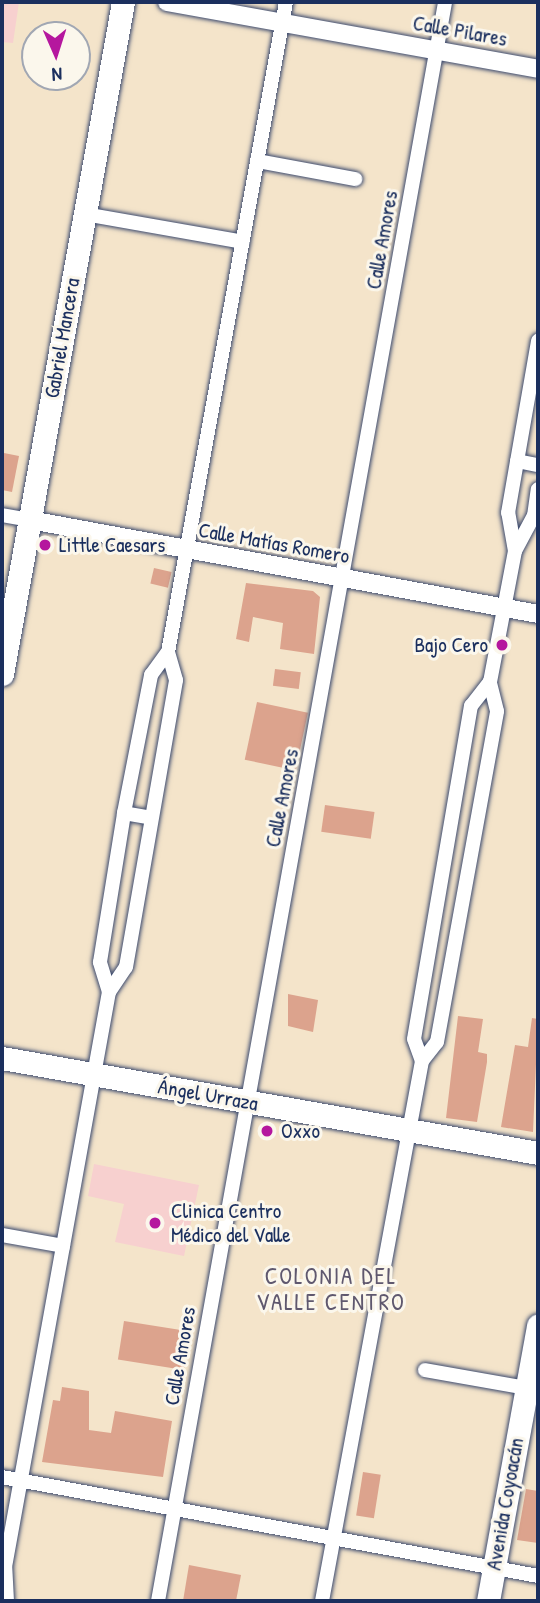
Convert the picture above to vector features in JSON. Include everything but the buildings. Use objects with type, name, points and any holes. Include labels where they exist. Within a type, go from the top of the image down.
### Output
[{"type":"main road","name":"Gabriel Mancera","points":[[2,674],[122,2]]},
{"type":"main road","name":"Ángel Urraza","points":[[2,1058],[538,1153]]},
{"type":"main road","name":"Avenida Coyoacán","points":[[488,1601],[538,1325]]},
{"type":"street","name":"Calle Pilares","points":[[167,2],[538,69]]},
{"type":"street","points":[[109,992],[100,962],[124,813],[151,675],[168,652],[286,2]]},
{"type":"street","name":"Calle Amores","points":[[158,1601],[247,1102],[345,578],[445,2]]},
{"type":"street","points":[[257,161],[355,179]]},
{"type":"street","points":[[85,214],[243,242]]},
{"type":"street","points":[[515,551],[508,513],[538,341]]},
{"type":"street","points":[[517,461],[538,465]]},
{"type":"street","points":[[422,1061],[437,1042],[494,725],[490,682],[515,551],[534,516],[538,489]]},
{"type":"street","name":"Calle Matías Romero","points":[[2,515],[538,614]]},
{"type":"street","points":[[7,1601],[3,1569],[93,1075],[109,992],[125,967],[176,680],[168,652]]},
{"type":"street","points":[[322,1601],[411,1131],[422,1061],[414,1039],[469,720],[478,692],[490,682]]},
{"type":"street","points":[[124,813],[151,818]]},
{"type":"street","points":[[2,1235],[63,1246]]},
{"type":"street","points":[[425,1370],[527,1388]]},
{"type":"street","points":[[2,1477],[332,1541],[538,1576]]},
{"type":"shaded area","points":[[2,2],[19,2],[13,43],[2,42]]},
{"type":"shaded area","name":"Clinica Centro Médico del Valle","points":[[94,1164],[199,1185],[184,1256],[115,1242],[124,1204],[88,1196]]},
{"type":"place","name":"Little Caesars","points":[[45,545]]},
{"type":"place","name":"Bajo Cero","points":[[502,645]]},
{"type":"place","name":"Oxxo","points":[[267,1131]]},
{"type":"place","name":"Clinica Centro Médico del Valle","points":[[155,1223]]},
{"type":"district","name":"COLONIA DEL VALLE CENTRO","points":[[331,1289]]}]
